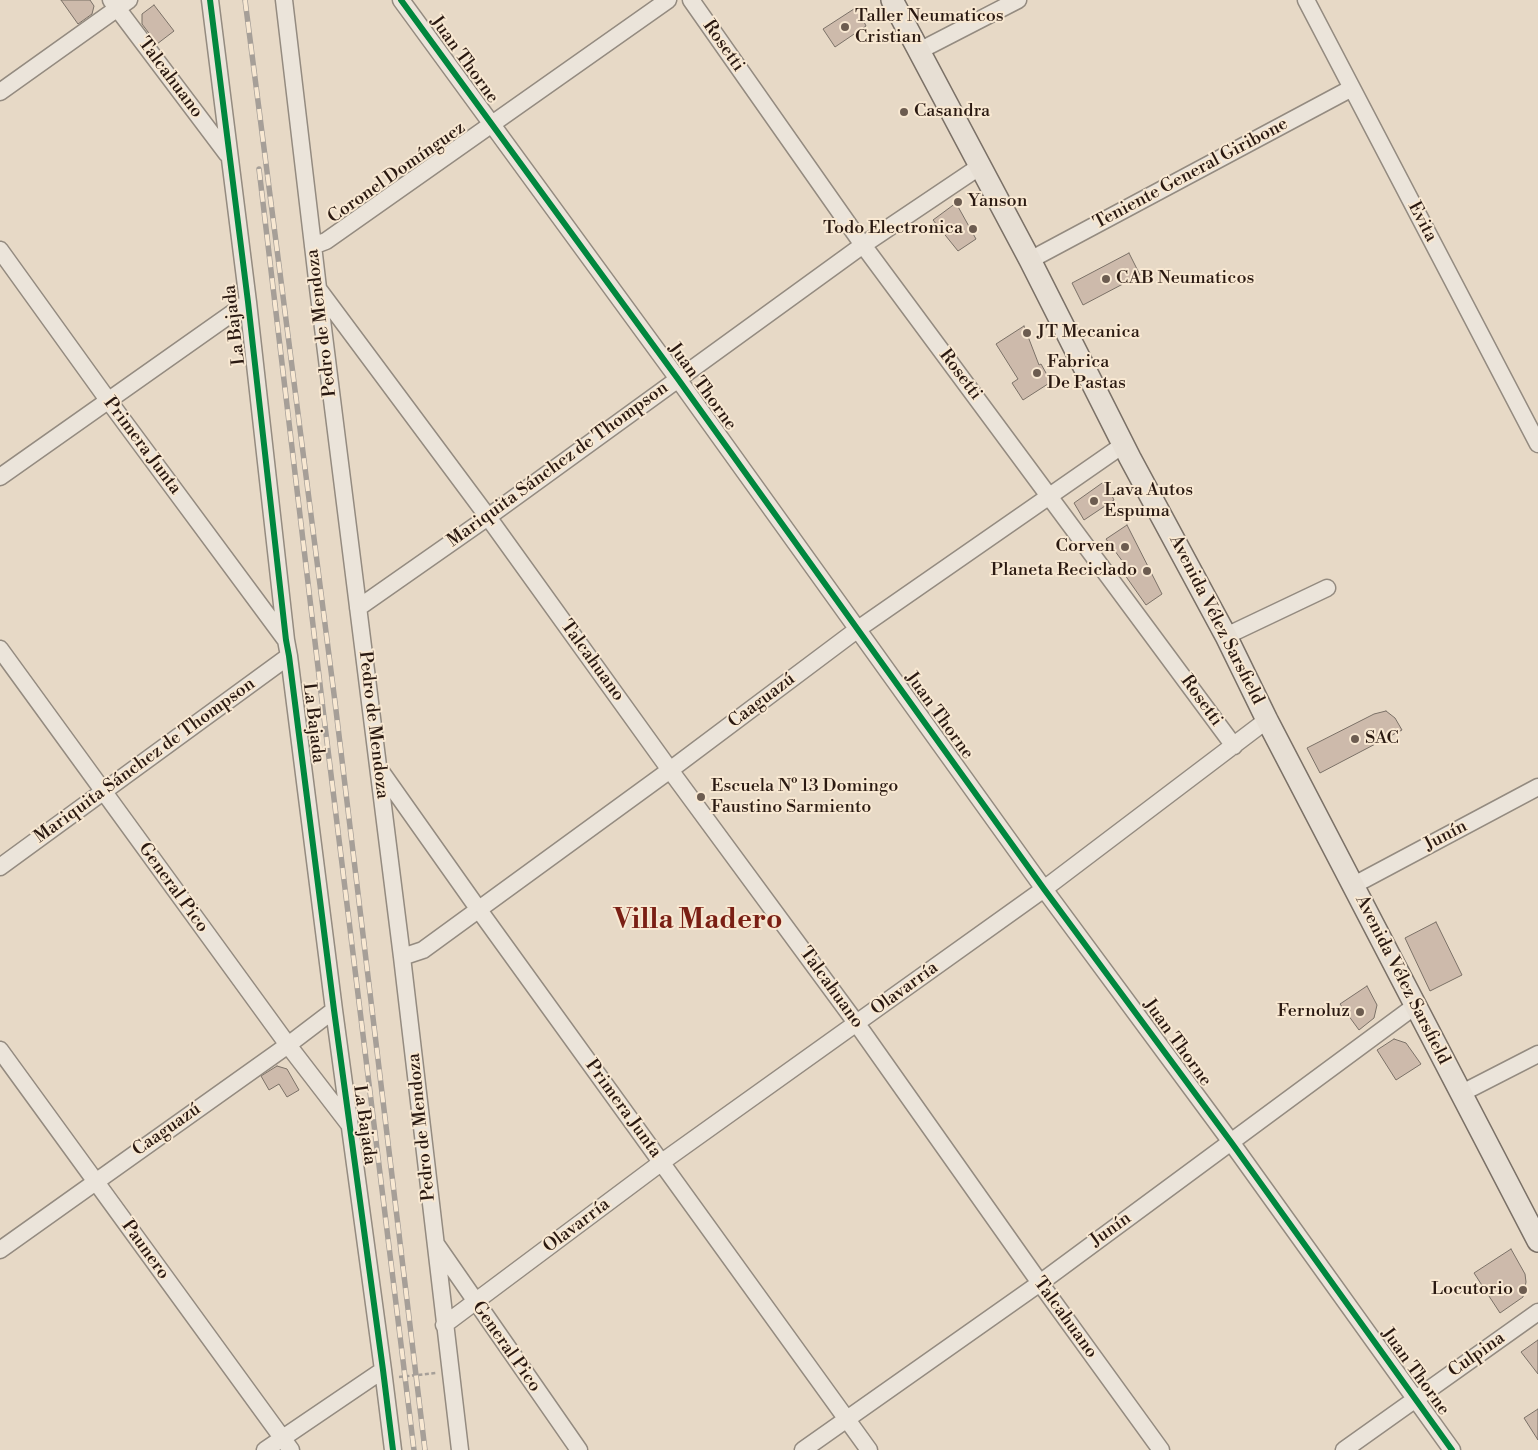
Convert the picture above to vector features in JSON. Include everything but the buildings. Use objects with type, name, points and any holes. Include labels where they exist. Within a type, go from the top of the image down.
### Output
[{"type":"main road","name":"Avenida Vélez Sarsfield","points":[[892,0],[1030,260],[1123,444],[1226,636],[1414,1006],[1462,1093],[1538,1241]]},
{"type":"street","name":"La Bajada","points":[[210,0],[248,302],[286,640],[290,656],[334,1010],[393,1450]]},
{"type":"street","name":"Pedro de Mendoza","points":[[284,0],[402,957],[434,1242],[460,1450]]},
{"type":"street","name":"Juan Thorne","points":[[401,0],[678,379],[1044,889],[1231,1142],[1452,1450]]},
{"type":"street","name":"Coronel Domínguez","points":[[313,246],[326,241],[668,0]]},
{"type":"street","name":"Rosetti","points":[[690,0],[863,245],[1234,746]]},
{"type":"street","points":[[919,51],[1018,0]]},
{"type":"street","name":"Evita","points":[[1306,0],[1538,444]]},
{"type":"street","name":"Talcahuano","points":[[119,3],[229,156]]},
{"type":"street","points":[[0,92],[119,3]]},
{"type":"street","name":"Teniente General Giribone","points":[[1030,260],[1352,88]]},
{"type":"street","name":"Mariquita Sánchez de Thompson","points":[[358,608],[488,517],[863,245],[979,167]]},
{"type":"street","name":"Primera Junta","points":[[0,250],[108,400],[286,640]]},
{"type":"street","name":"Talcahuano","points":[[318,288],[488,517],[670,770],[857,1024],[1160,1450]]},
{"type":"street","points":[[0,477],[248,302]]},
{"type":"street","name":"Caaguazú","points":[[402,957],[423,950],[670,770],[858,629],[1123,444]]},
{"type":"street","points":[[1226,636],[1327,588]]},
{"type":"street","name":"General Pico","points":[[0,649],[102,792],[349,1125]]},
{"type":"street","name":"Mariquita Sánchez de Thompson","points":[[0,867],[290,656]]},
{"type":"street","name":"Olavarría","points":[[444,1325],[662,1162],[1044,889],[1267,720]]},
{"type":"street","name":"Primera Junta","points":[[379,768],[479,910],[869,1450]]},
{"type":"street","name":"Junín","points":[[1354,885],[1538,788]]},
{"type":"street","name":"Junín","points":[[803,1450],[1040,1282],[1414,1006]]},
{"type":"street","name":"Caaguazú","points":[[0,1250],[288,1045],[334,1010]]},
{"type":"street","name":"Paunero","points":[[0,1050],[286,1444]]},
{"type":"street","points":[[1462,1093],[1538,1054]]},
{"type":"street","name":"General Pico","points":[[434,1242],[578,1450]]},
{"type":"street","name":"Culpina","points":[[1344,1450],[1538,1312]]},
{"type":"street","points":[[265,1450],[286,1444],[384,1374]]},
{"type":"path","points":[[384,1374],[450,1371]]},
{"type":"railway","points":[[245,0],[335,702],[425,1450]]},
{"type":"railway","points":[[259,169],[414,1450]]},
{"type":"cycle path","points":[[210,0],[248,302],[286,640],[393,1450]]},
{"type":"cycle path","points":[[401,0],[678,379],[1044,889],[1231,1142],[1452,1450]]},
{"type":"place","name":"Taller Neumaticos Cristian","points":[[845,27]]},
{"type":"place","name":"Casandra","points":[[904,112]]},
{"type":"place","name":"Yanson","points":[[958,202]]},
{"type":"place","name":"Todo Electronica","points":[[973,229]]},
{"type":"place","name":"CAB Neumaticos","points":[[1106,279]]},
{"type":"place","name":"JT Mecanica","points":[[1027,333]]},
{"type":"place","name":"Fabrica De Pastas","points":[[1037,373]]},
{"type":"place","name":"Lava Autos Espuma","points":[[1094,501]]},
{"type":"place","name":"Corven","points":[[1125,547]]},
{"type":"place","name":"Planeta Reciclado","points":[[1147,571]]},
{"type":"place","name":"SAC","points":[[1355,739]]},
{"type":"place","name":"Escuela Nº 13 Domingo Faustino Sarmiento","points":[[701,797]]},
{"type":"place","name":"Fernoluz","points":[[1360,1012]]},
{"type":"place","name":"Locutorio","points":[[1523,1290]]},
{"type":"district","name":"Villa Madero","points":[[698,921]]}]
